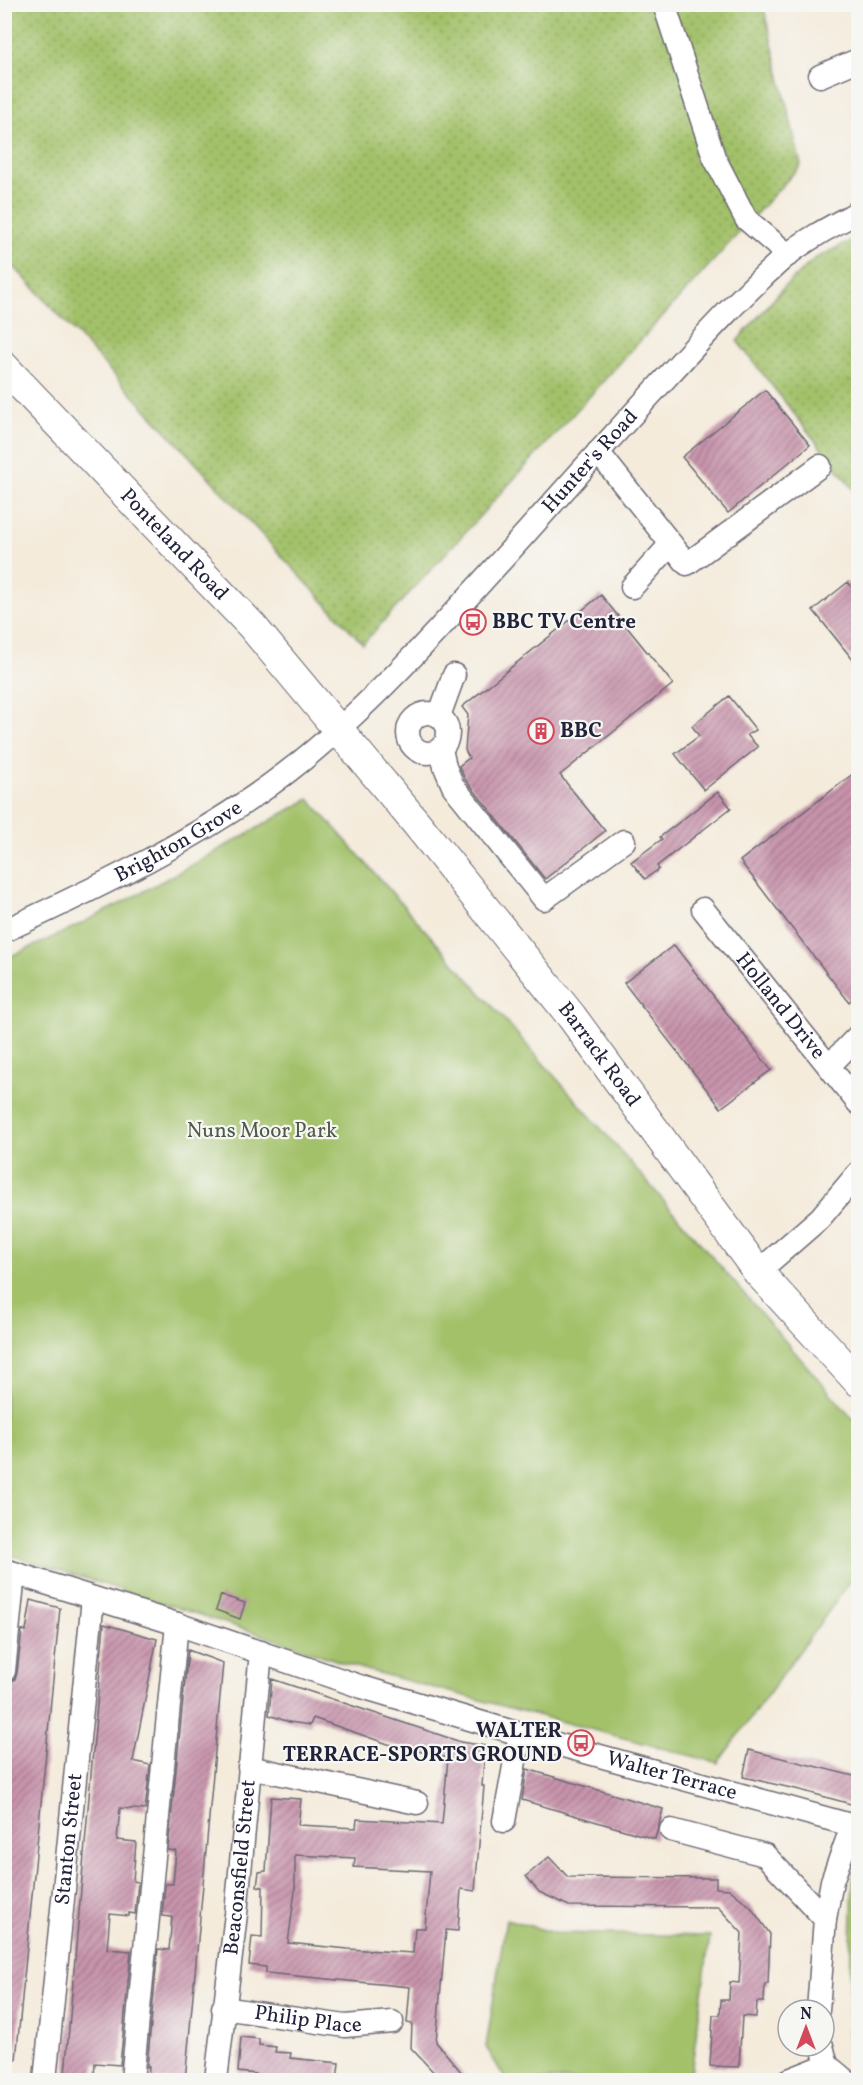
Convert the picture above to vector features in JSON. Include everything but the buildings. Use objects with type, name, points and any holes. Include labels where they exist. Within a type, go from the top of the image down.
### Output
[{"type":"main road","name":"Ponteland Road","points":[[4,367],[252,626],[338,729]]},
{"type":"main road","name":"Barrack Road","points":[[338,729],[572,1017],[758,1272],[858,1381]]},
{"type":"street","points":[[664,4],[714,157],[746,219],[788,255]]},
{"type":"street","points":[[820,76],[858,60]]},
{"type":"street","name":"Hunter's Road","points":[[338,729],[415,654],[740,299],[788,255],[827,228],[858,213]]},
{"type":"street","points":[[598,452],[687,564],[820,466]]},
{"type":"street","points":[[632,587],[671,544]]},
{"type":"street","points":[[439,716],[454,675]]},
{"type":"street","points":[[426,713],[439,716],[447,725],[448,738],[441,749],[430,754],[417,751],[409,741],[408,729],[415,718],[426,713]]},
{"type":"street","name":"Brighton Grove","points":[[4,931],[115,877],[227,813],[286,773],[338,729]]},
{"type":"street","points":[[441,749],[453,786],[544,899],[624,841]]},
{"type":"street","name":"Holland Drive","points":[[703,909],[858,1103]]},
{"type":"street","points":[[829,1066],[858,1036]]},
{"type":"street","points":[[758,1272],[820,1218],[858,1173]]},
{"type":"street","points":[[4,1671],[9,1572]]},
{"type":"street","name":"Walter Terrace","points":[[9,1572],[177,1624],[362,1687],[520,1734],[855,1826]]},
{"type":"street","name":"Stanton Street","points":[[45,2080],[93,1598]]},
{"type":"street","points":[[132,2080],[177,1624]]},
{"type":"street","name":"Beaconsfield Street","points":[[216,2080],[236,1914],[261,1652]]},
{"type":"street","points":[[504,1821],[520,1734]]},
{"type":"street","points":[[249,1767],[417,1803]]},
{"type":"street","points":[[819,1998],[825,1919],[832,1881],[855,1826]]},
{"type":"street","points":[[671,1830],[765,1855],[825,1919]]},
{"type":"street","name":"Philip Place","points":[[223,2008],[345,2026],[392,2022]]},
{"type":"street","points":[[789,2080],[820,2058]]},
{"type":"street","points":[[827,2058],[845,2080]]},
{"type":"green space","points":[[5,5],[763,5],[801,165],[363,644],[5,257]]},
{"type":"green space","points":[[852,240],[858,249],[858,486],[854,490],[737,341],[785,286],[814,259]]},
{"type":"green space","name":"Nuns Moor Park","points":[[309,799],[604,1132],[858,1425],[858,1571],[718,1763],[359,1668],[5,1553],[4,959],[121,903]]},
{"type":"green space","points":[[853,1871],[858,1871],[858,2062],[848,2061]]},
{"type":"green space","points":[[506,1919],[555,1933],[710,1936],[690,2080],[506,2080],[486,2047]]},
{"type":"place","name":"BBC TV Centre","points":[[473,622]]},
{"type":"place","name":"BBC","points":[[541,731]]},
{"type":"place","name":"WALTER TERRACE-SPORTS GROUND","points":[[581,1743]]}]
